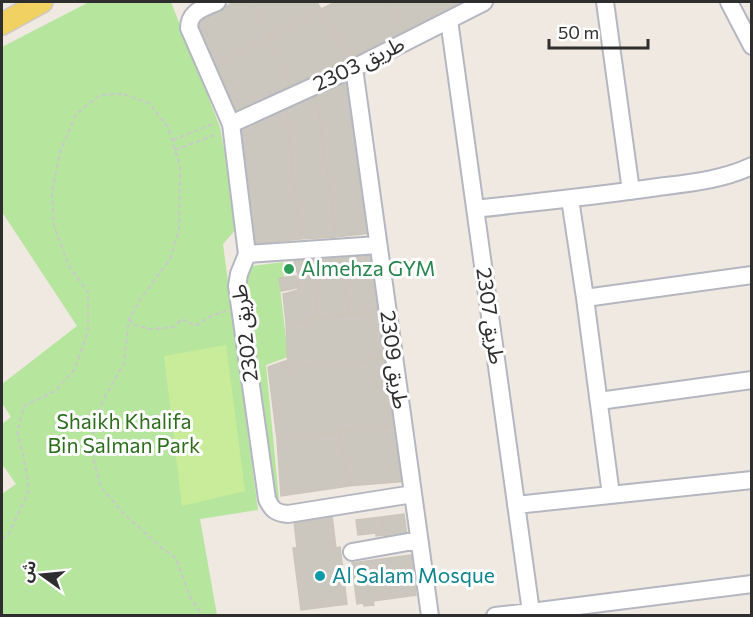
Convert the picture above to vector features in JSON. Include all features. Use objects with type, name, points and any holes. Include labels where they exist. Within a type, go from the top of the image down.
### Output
[{"type":"main road","points":[[2,24],[42,2]]},
{"type":"street","name":"طريق 2302","points":[[217,2],[195,13],[189,19],[189,28],[231,123],[246,254],[237,286],[267,499],[271,508],[278,513],[288,514],[413,494]]},
{"type":"street","name":"طريق 2303","points":[[231,123],[354,69],[484,2]]},
{"type":"street","points":[[605,2],[631,191]]},
{"type":"street","points":[[729,2],[752,46]]},
{"type":"street","name":"طريق 2307","points":[[449,20],[531,612]]},
{"type":"street","name":"طريق 2309","points":[[354,69],[430,615]]},
{"type":"street","points":[[475,209],[570,199],[718,178],[752,166]]},
{"type":"street","points":[[570,199],[611,495]]},
{"type":"street","points":[[246,254],[378,245]]},
{"type":"street","points":[[585,298],[752,275]]},
{"type":"street","points":[[599,401],[752,380]]},
{"type":"street","points":[[516,505],[752,480]]},
{"type":"street","points":[[352,552],[419,540]]},
{"type":"street","points":[[495,615],[752,584]]},
{"type":"path","points":[[2,539],[9,534],[29,490],[17,432],[24,406],[55,392],[75,369],[88,332],[88,292],[69,266],[54,226],[52,192],[60,152],[76,114],[100,95],[123,94],[149,103],[168,127],[180,166],[179,230],[170,259],[129,319],[124,363],[103,400],[93,426],[93,458],[101,487],[125,515],[176,558],[190,597],[203,615]]},
{"type":"path","points":[[172,140],[231,123]]},
{"type":"path","points":[[175,150],[231,123]]},
{"type":"path","points":[[129,319],[135,325],[150,329],[174,327],[182,319],[195,326],[209,317],[240,307]]},
{"type":"green space","name":"Shaikh Khalifa Bin Salman Park","points":[[89,2],[171,2],[220,127],[238,227],[223,244],[258,510],[200,519],[217,615],[2,615],[2,494],[16,484],[2,464],[2,424],[11,417],[2,403],[2,384],[77,326],[2,212],[2,47]]},
{"type":"green space","name":"Shaikh Khalifa Bin Salman Park","points":[[283,262],[284,277],[279,278],[288,357],[266,365],[279,499],[273,500],[242,277],[245,267]]},
{"type":"green space","points":[[226,345],[245,491],[182,506],[164,356]]},
{"type":"building","points":[[234,2],[254,2],[268,36],[215,64],[196,22]]},
{"type":"building","points":[[254,2],[317,2],[321,9],[268,36]]},
{"type":"building","points":[[335,2],[389,2],[405,32],[349,59],[321,9]]},
{"type":"building","points":[[389,2],[466,2],[405,32]]},
{"type":"building","points":[[321,9],[349,59],[291,86],[268,36]]},
{"type":"building","points":[[268,36],[291,86],[237,112],[215,64]]},
{"type":"building","points":[[349,78],[371,233],[336,237],[316,93]]},
{"type":"building","points":[[316,93],[336,237],[300,239],[286,105]]},
{"type":"building","points":[[286,105],[300,239],[253,244],[241,125]]},
{"type":"building","points":[[373,254],[381,309],[348,315],[341,258]]},
{"type":"building","points":[[341,258],[348,315],[318,319],[311,260]]},
{"type":"building","points":[[311,260],[318,319],[286,323],[283,294],[298,290],[298,275],[294,261]]},
{"type":"building","points":[[296,276],[297,288],[281,291],[279,278]]},
{"type":"building","points":[[381,309],[389,358],[288,369],[286,323]]},
{"type":"building","points":[[389,358],[399,424],[277,439],[268,367],[288,360],[288,369]]},
{"type":"building","points":[[399,424],[408,481],[348,486],[340,432]]},
{"type":"building","points":[[340,432],[348,486],[281,496],[277,439]]},
{"type":"building","name":"Al Salam Mosque","points":[[404,514],[407,536],[385,539],[382,517]]},
{"type":"building","name":"Al Salam Mosque","points":[[332,516],[336,548],[340,547],[347,604],[301,610],[293,548],[297,548],[294,521]]},
{"type":"building","name":"Al Salam Mosque","points":[[382,517],[384,535],[376,536],[376,533],[358,535],[356,520]]},
{"type":"building","name":"Al Salam Mosque","points":[[411,555],[416,595],[373,601],[374,605],[357,604],[352,563]]},
{"type":"place","name":"Almehza GYM","points":[[289,269]]},
{"type":"place","name":"Al Salam Mosque","points":[[320,576]]}]
